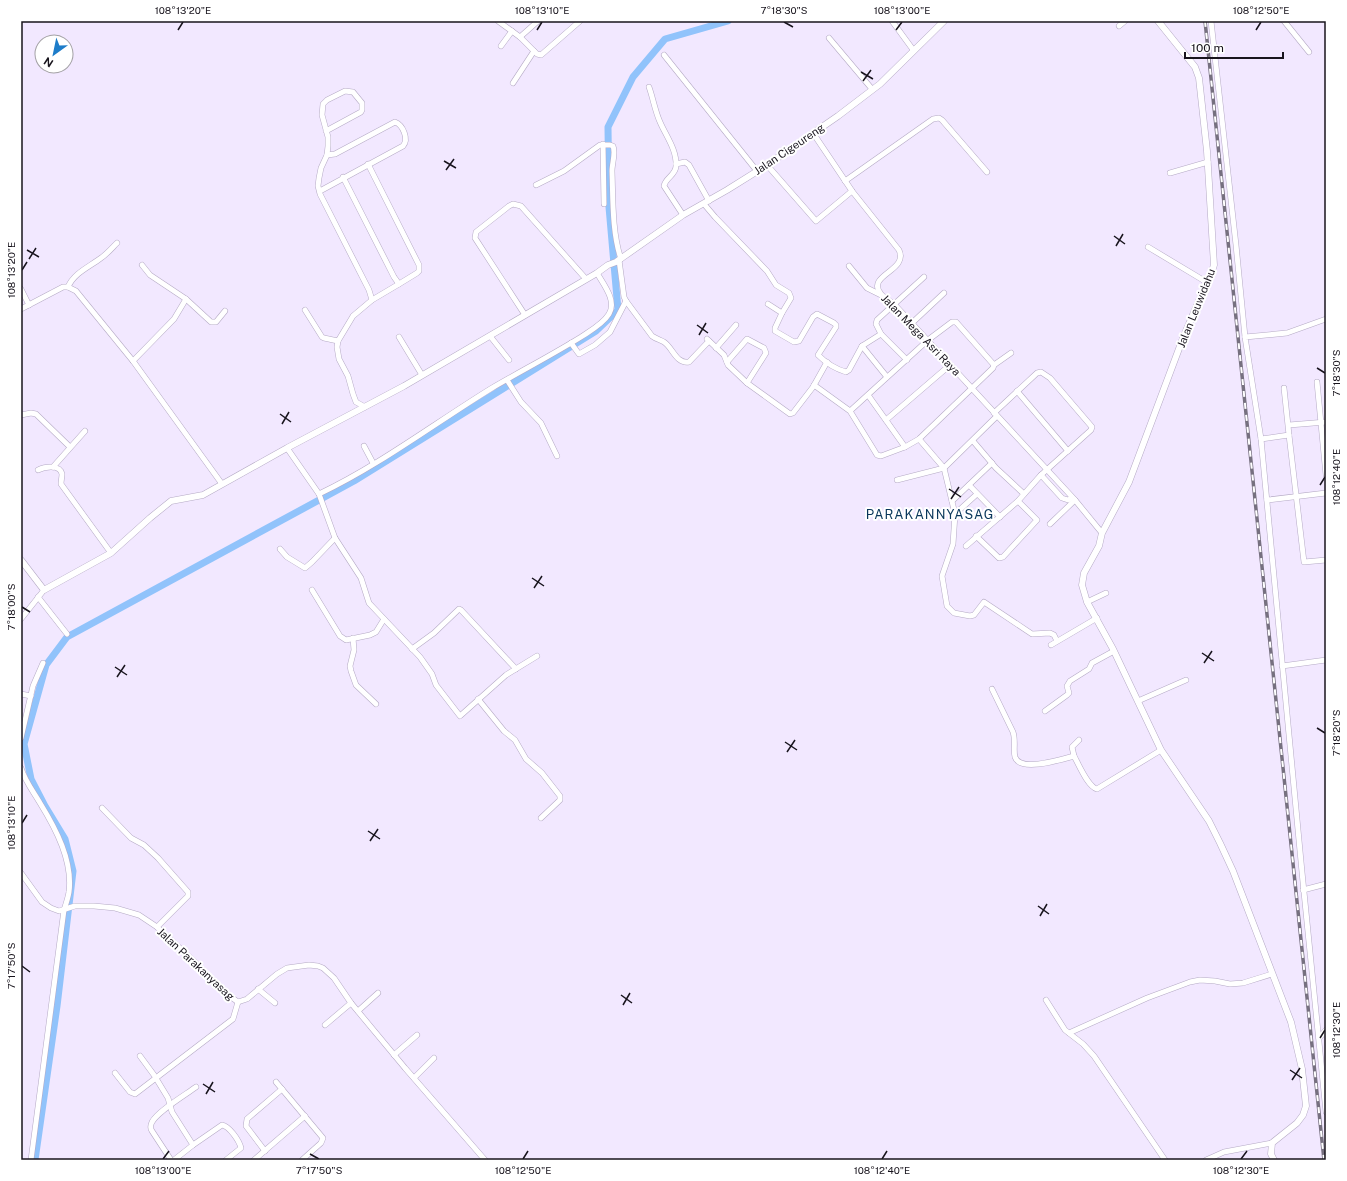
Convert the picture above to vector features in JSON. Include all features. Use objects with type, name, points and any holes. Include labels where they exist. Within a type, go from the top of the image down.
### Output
[{"type":"street","points":[[498,21],[520,37],[537,54],[543,55],[580,21]]},
{"type":"street","points":[[520,37],[538,21]]},
{"type":"street","points":[[892,21],[914,51]]},
{"type":"street","name":"Jalan Cigeureng","points":[[44,590],[111,553],[171,501],[203,495],[422,375],[597,273],[608,265],[619,260],[683,215],[767,165],[838,116],[872,90],[944,21]]},
{"type":"street","points":[[1119,26],[1125,21]]},
{"type":"street","name":"Jalan Leuwidahu","points":[[1158,21],[1192,62],[1197,72],[1208,162],[1214,256],[1213,271],[1182,338],[1129,482],[1102,533],[1099,546],[1084,574],[1082,585],[1087,602],[1114,651],[1161,750],[1209,822],[1220,842],[1233,871],[1291,1022],[1302,1069],[1306,1106],[1303,1115],[1296,1123],[1272,1144]]},
{"type":"street","points":[[1211,21],[1245,337],[1261,439],[1326,1112]]},
{"type":"street","points":[[1284,21],[1309,52]]},
{"type":"street","points":[[501,46],[512,31]]},
{"type":"street","points":[[829,38],[872,90]]},
{"type":"street","points":[[513,82],[534,51]]},
{"type":"street","points":[[664,55],[757,171]]},
{"type":"street","points":[[649,87],[660,122],[670,141],[676,164],[674,172],[666,180],[664,186],[683,215]]},
{"type":"street","points":[[326,131],[361,112],[362,103],[353,92],[345,91],[327,100],[323,104],[322,115],[328,141],[328,155],[321,168],[318,186],[369,290],[372,300]]},
{"type":"street","points":[[845,181],[936,118],[942,120],[987,172]]},
{"type":"street","points":[[320,191],[405,144],[406,139],[399,124],[395,122],[335,154],[328,155]]},
{"type":"street","name":"Jalan Mega Asri Raya","points":[[813,134],[852,191],[899,250],[902,258],[892,270],[884,275],[879,281],[878,288],[881,295],[894,304],[928,340],[1073,499],[1102,533]]},
{"type":"street","points":[[604,204],[606,145]]},
{"type":"street","points":[[536,185],[564,171],[596,146],[613,146],[613,197],[624,296],[626,301],[652,336],[663,341],[680,361],[684,363],[689,362],[708,340],[724,355],[728,365],[747,383],[790,414],[793,413],[814,385],[827,362]]},
{"type":"street","points":[[676,164],[685,162],[689,164],[706,202],[715,217],[767,271],[776,285],[790,292],[790,298],[775,328],[775,331],[794,342],[799,341],[813,317],[817,314],[836,324],[836,327],[818,353],[819,356],[827,362],[841,370],[847,371],[862,346],[882,334]]},
{"type":"street","points":[[1170,174],[1208,162]]},
{"type":"street","points":[[365,406],[356,402],[349,377],[339,359],[337,347],[338,341],[353,316],[372,300],[417,273],[420,268],[420,265],[368,164]]},
{"type":"street","points":[[767,165],[816,222],[852,191]]},
{"type":"street","points":[[343,177],[399,284]]},
{"type":"street","points":[[525,315],[475,238],[476,232],[509,206],[513,204],[521,206],[586,279]]},
{"type":"street","points":[[68,287],[72,279],[82,270],[102,258],[117,243]]},
{"type":"street","points":[[1148,247],[1208,283]]},
{"type":"street","points":[[142,265],[154,278],[186,299],[211,322],[216,322],[225,311]]},
{"type":"street","points":[[849,266],[866,288],[881,295]]},
{"type":"street","points":[[320,498],[373,463],[572,344],[603,320],[609,315],[612,304],[611,298],[597,273]]},
{"type":"street","points":[[907,360],[882,334],[876,325],[876,322],[924,277]]},
{"type":"street","points":[[21,309],[63,288],[72,288],[81,296],[133,361],[222,484]]},
{"type":"street","points":[[21,289],[29,305]]},
{"type":"street","points":[[912,323],[944,293]]},
{"type":"street","points":[[133,361],[174,319],[186,299]]},
{"type":"street","points":[[572,344],[576,352],[580,354],[595,345],[610,332],[626,301]]},
{"type":"street","points":[[768,304],[782,313]]},
{"type":"street","points":[[305,310],[322,337],[338,341]]},
{"type":"street","points":[[1245,337],[1287,333],[1326,319]]},
{"type":"street","points":[[850,411],[928,340],[952,322],[956,322],[994,365]]},
{"type":"street","points":[[716,348],[736,324]]},
{"type":"street","points":[[490,336],[509,360]]},
{"type":"street","points":[[399,337],[422,375]]},
{"type":"street","points":[[727,362],[748,339],[764,348],[766,353],[747,383]]},
{"type":"street","points":[[862,346],[887,377]]},
{"type":"street","points":[[814,385],[850,411],[877,455],[881,456],[905,447],[919,439],[994,368],[994,365],[1011,353]]},
{"type":"street","points":[[886,420],[950,365]]},
{"type":"street","points":[[897,480],[944,468],[973,441],[1018,391],[1037,373],[1041,372],[1046,374],[1091,425],[1091,430],[1046,470],[1018,501],[966,546]]},
{"type":"street","points":[[508,381],[521,402],[541,423],[557,456]]},
{"type":"street","points":[[1317,382],[1323,422],[1326,475]]},
{"type":"street","points":[[1284,388],[1304,562],[1326,560]]},
{"type":"street","points":[[1018,391],[1068,451]]},
{"type":"street","points":[[868,395],[905,447]]},
{"type":"street","points":[[21,415],[31,413],[36,414],[70,447]]},
{"type":"street","points":[[1288,424],[1323,422]]},
{"type":"street","points":[[53,467],[85,431]]},
{"type":"street","points":[[1261,439],[1289,435]]},
{"type":"street","points":[[919,439],[944,468],[955,514],[953,544],[942,576],[947,606],[954,613],[970,616],[974,615],[984,602],[1032,634],[1050,633],[1054,635],[1057,641]]},
{"type":"street","points":[[973,441],[992,463],[1024,494]]},
{"type":"street","points":[[364,446],[373,463]]},
{"type":"street","points":[[287,448],[320,498],[335,538],[361,578],[369,603],[427,667],[436,685],[460,716],[494,684],[537,656]]},
{"type":"street","points":[[952,502],[992,463]]},
{"type":"street","points":[[38,470],[44,467],[53,467],[59,470],[62,474],[61,484],[111,553]]},
{"type":"street","points":[[1041,475],[1062,498],[1068,500],[1073,499]]},
{"type":"street","points":[[969,485],[1000,517]]},
{"type":"street","points":[[1267,500],[1326,493]]},
{"type":"street","points":[[955,514],[977,494]]},
{"type":"street","points":[[1050,524],[1073,499]]},
{"type":"street","points":[[976,536],[999,558],[1002,557],[1037,520],[1018,501]]},
{"type":"street","points":[[280,549],[287,556],[305,568],[335,538]]},
{"type":"street","points":[[21,560],[44,590],[21,620]]},
{"type":"street","points":[[312,590],[340,636],[344,639],[373,634],[384,619]]},
{"type":"street","points":[[1087,602],[1106,593]]},
{"type":"street","points":[[38,597],[67,634]]},
{"type":"street","points":[[412,649],[434,633],[459,609],[516,669]]},
{"type":"street","points":[[1050,645],[1097,618]]},
{"type":"street","points":[[353,638],[354,650],[350,666],[351,671],[356,685],[376,704]]},
{"type":"street","points":[[1045,712],[1069,693],[1067,686],[1070,681],[1088,669],[1092,663],[1114,651]]},
{"type":"street","points":[[1282,666],[1326,660]]},
{"type":"street","points":[[21,738],[38,671],[43,663]]},
{"type":"street","points":[[1138,701],[1186,680]]},
{"type":"street","points":[[992,689],[1013,732],[1015,738],[1015,757],[1018,761],[1039,765],[1074,756]]},
{"type":"street","points":[[21,694],[31,696]]},
{"type":"street","points":[[478,699],[504,731],[515,740],[527,761],[542,773],[560,796],[560,800],[541,818]]},
{"type":"street","points":[[1079,740],[1072,747],[1074,756],[1092,788],[1097,789],[1161,750]]},
{"type":"street","points":[[21,768],[30,787],[51,821],[66,857],[70,885],[31,1160]]},
{"type":"street","points":[[102,808],[132,838],[144,845],[158,858],[188,892],[188,896],[157,927]]},
{"type":"street","points":[[21,873],[46,906],[56,910],[66,910]]},
{"type":"street","points":[[1304,890],[1326,884]]},
{"type":"street","name":"Jalan Parakanyasag","points":[[66,910],[75,906],[94,906],[139,915],[157,927],[197,964],[224,992],[234,1001],[238,1002],[247,999],[277,974],[288,968],[309,965],[323,968],[334,978],[351,1003],[394,1055],[485,1160]]},
{"type":"street","points":[[1069,1033],[1147,998],[1190,982],[1200,980],[1230,984],[1243,983],[1272,974]]},
{"type":"street","points":[[258,989],[275,1003]]},
{"type":"street","points":[[358,1011],[378,993]]},
{"type":"street","points":[[1046,1000],[1060,1023],[1094,1056],[1166,1160]]},
{"type":"street","points":[[115,1073],[127,1089],[133,1094],[233,1019],[238,1002]]},
{"type":"street","points":[[325,1025],[351,1003]]},
{"type":"street","points":[[1318,1038],[1326,1030]]},
{"type":"street","points":[[394,1055],[417,1035]]},
{"type":"street","points":[[140,1056],[168,1098],[169,1106],[193,1145]]},
{"type":"street","points":[[414,1078],[434,1058]]},
{"type":"street","points":[[276,1082],[323,1138],[323,1140],[302,1160]]},
{"type":"street","points":[[196,1087],[169,1106],[152,1121],[150,1128],[172,1160],[222,1125],[225,1125],[240,1146],[239,1150],[226,1160]]},
{"type":"street","points":[[265,1151],[246,1126],[246,1122],[247,1119],[282,1089]]},
{"type":"street","points":[[254,1160],[305,1116]]},
{"type":"street","points":[[1206,1160],[1224,1152],[1272,1144],[1270,1154],[1274,1160]]},
{"type":"waterway","points":[[35,1160],[57,1006],[73,871],[65,839],[31,779],[24,744],[46,665],[67,637],[354,481],[596,331],[618,310],[609,207],[608,127],[633,77],[665,39],[728,21]]},
{"type":"railway","points":[[1205,21],[1324,1160]]},
{"type":"district","name":"PARAKANNYASAG","points":[[930,514]]}]
